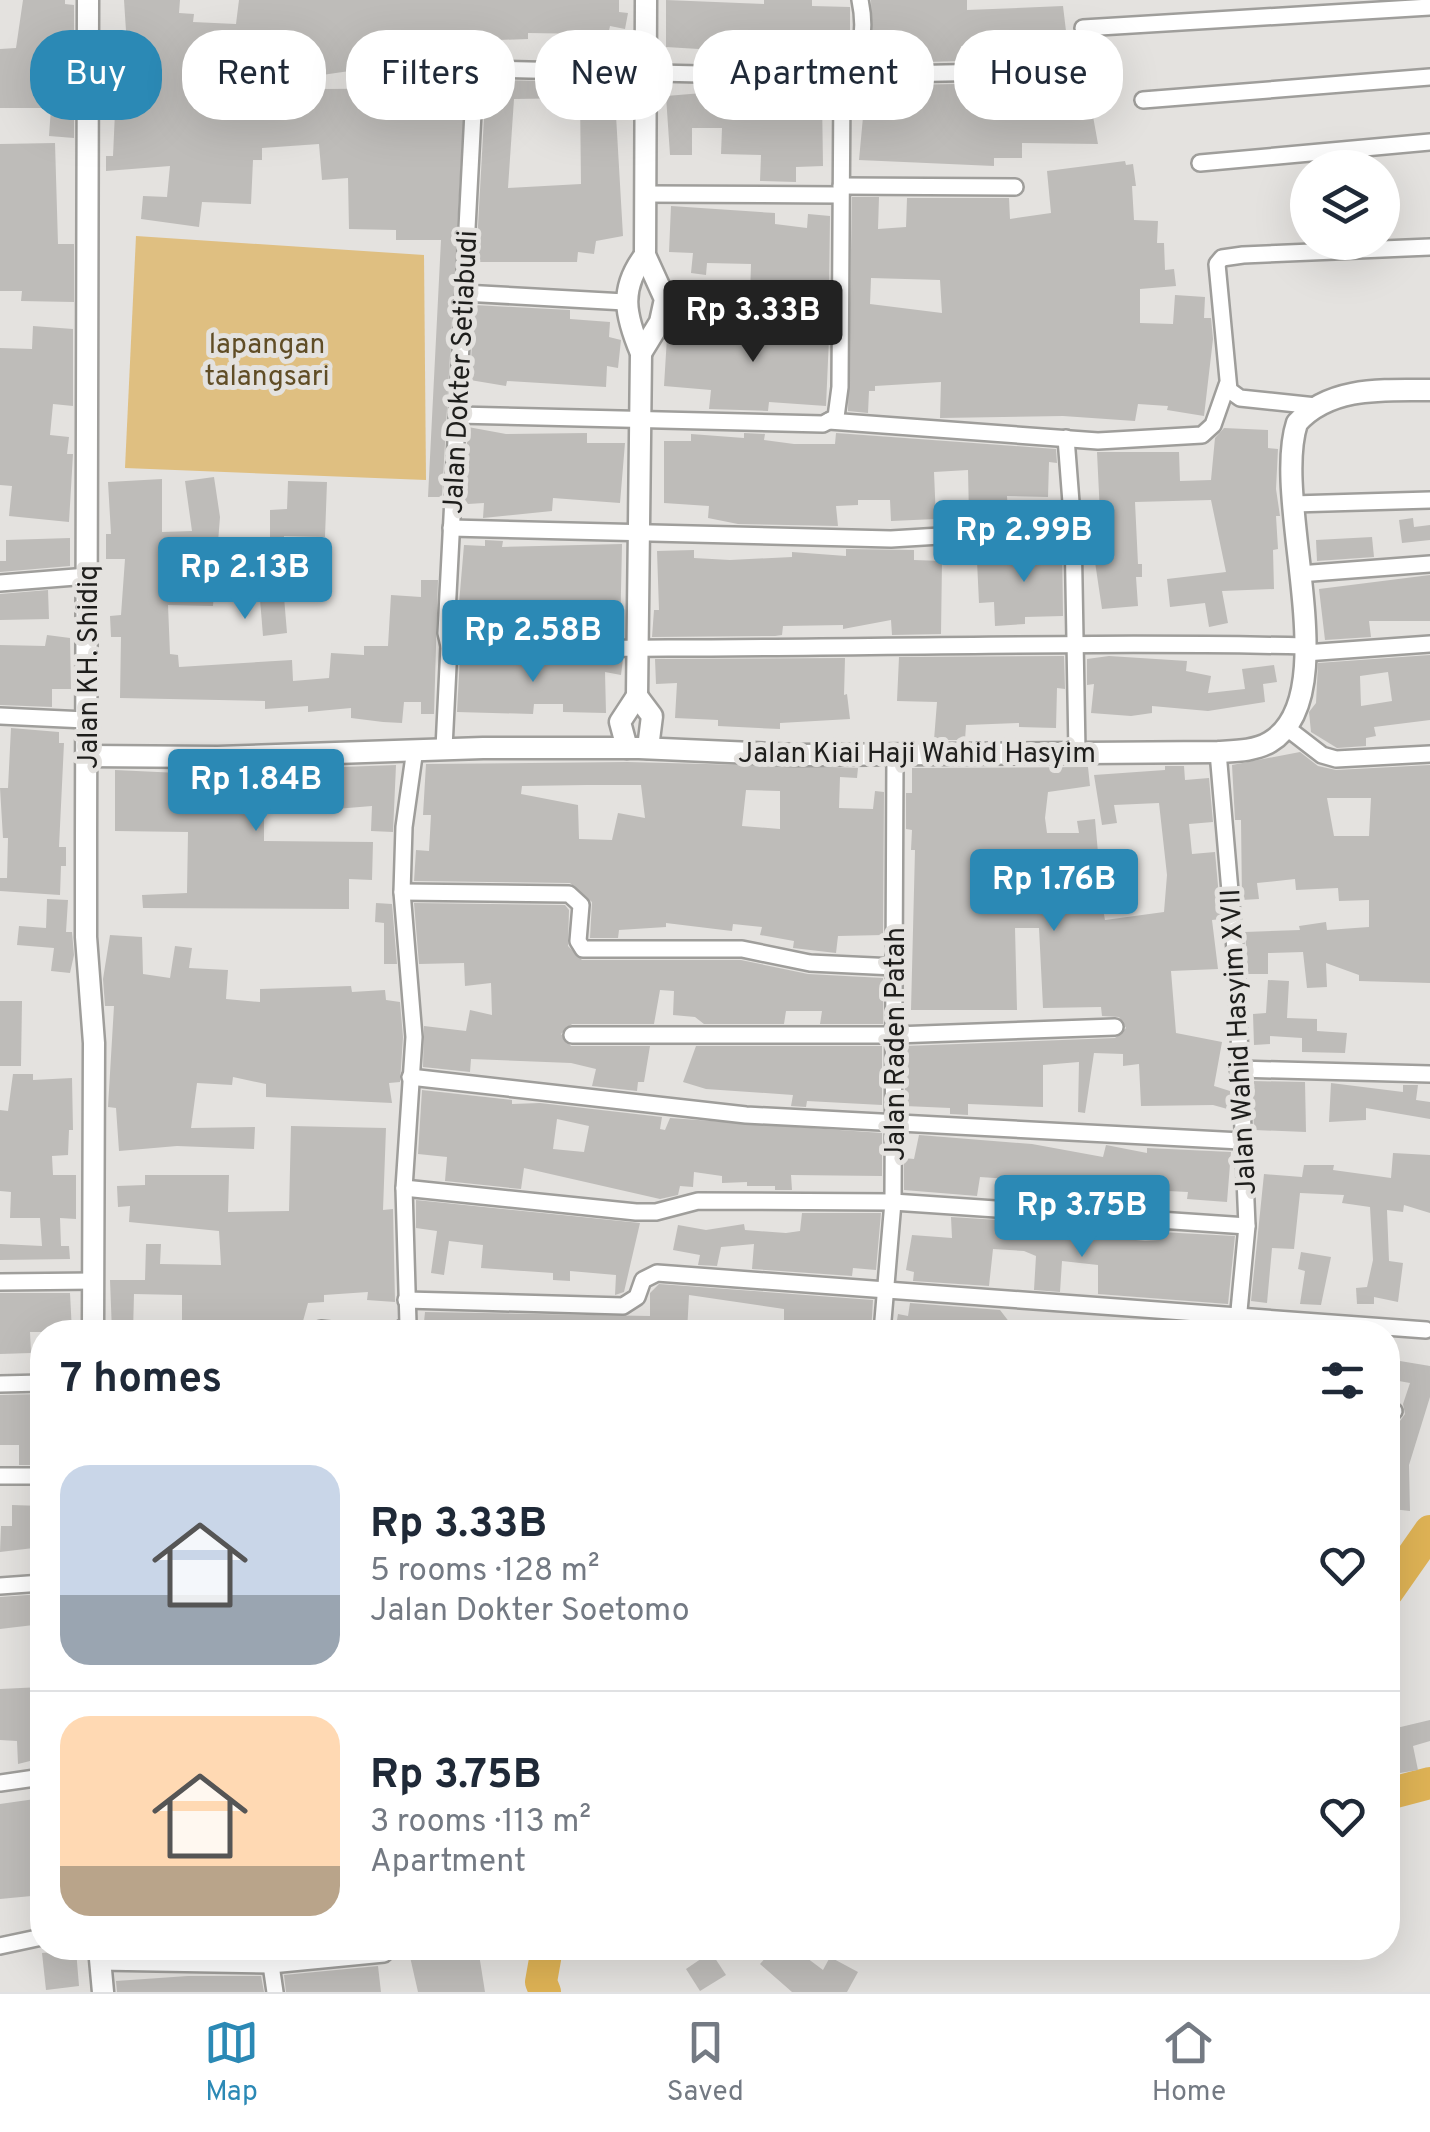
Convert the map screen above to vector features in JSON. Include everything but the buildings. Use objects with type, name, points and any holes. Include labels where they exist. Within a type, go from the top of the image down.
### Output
[{"type":"street","name":"Jalan KH. Shidiq","points":[[88,0],[86,756],[93,1320]]},
{"type":"street","points":[[646,0],[646,30]]},
{"type":"street","points":[[860,0],[861,30]]},
{"type":"street","points":[[1083,28],[1430,7]]},
{"type":"street","name":"Jalan Dokter Setiabudi","points":[[444,748],[458,646],[451,528],[474,81],[477,72],[535,71]]},
{"type":"street","points":[[1144,100],[1430,77]]},
{"type":"street","points":[[640,353],[660,322],[664,305],[662,287],[646,255],[645,120]]},
{"type":"street","points":[[828,422],[840,410],[843,120]]},
{"type":"street","points":[[1200,164],[1430,142]]},
{"type":"street","points":[[644,194],[1015,187]]},
{"type":"street","points":[[457,415],[828,422],[1066,438],[1202,435],[1213,425],[1227,385],[1217,264],[1222,258],[1430,247]]},
{"type":"street","points":[[638,748],[620,722],[637,696],[641,534],[640,353],[626,319],[625,302],[636,268],[646,255]]},
{"type":"street","points":[[463,293],[625,302]]},
{"type":"street","points":[[664,305],[840,308]]},
{"type":"street","points":[[1227,385],[1240,398],[1316,406]]},
{"type":"street","points":[[1430,390],[1348,394],[1316,406],[1297,423],[1291,442],[1305,650],[1304,695],[1287,728],[1322,754],[1336,759],[1430,754]]},
{"type":"street","points":[[1066,438],[1073,528],[1077,752]]},
{"type":"street","points":[[1293,504],[1430,500]]},
{"type":"street","points":[[451,528],[884,538],[1073,528]]},
{"type":"street","points":[[1299,574],[1430,564]]},
{"type":"street","points":[[0,583],[88,576]]},
{"type":"street","points":[[458,646],[638,649],[1075,641],[1305,650],[1430,644]]},
{"type":"street","points":[[637,696],[652,716],[638,748]]},
{"type":"street","points":[[0,716],[86,720]]},
{"type":"street","name":"Jalan Kiai Haji Wahid Hasyim","points":[[86,756],[218,757],[444,748],[638,748],[895,755],[1218,752],[1262,746],[1287,728]]},
{"type":"street","points":[[408,1320],[404,1188],[414,1037],[402,892],[404,827],[415,749]]},
{"type":"street","name":"Jalan Wahid Hasyim XVII","points":[[1218,752],[1236,962],[1247,1226],[1238,1320]]},
{"type":"street","name":"Jalan Raden Patah","points":[[883,1320],[895,1124],[895,755]]},
{"type":"street","points":[[402,892],[569,894],[581,905],[578,941],[583,949],[742,949],[810,963],[895,967]]},
{"type":"street","points":[[572,1036],[895,1035],[1115,1027]]},
{"type":"street","points":[[1238,1069],[1430,1074]]},
{"type":"street","points":[[410,1077],[680,1104],[746,1115],[1242,1141]]},
{"type":"street","points":[[404,1188],[636,1212],[656,1212],[698,1201],[893,1202],[1247,1226]]},
{"type":"street","points":[[406,1300],[623,1306],[637,1297],[643,1280],[657,1273],[1308,1320]]},
{"type":"street","points":[[0,1282],[95,1280]]},
{"type":"street","points":[[1400,1328],[1426,1330]]},
{"type":"street","points":[[0,1384],[30,1383]]},
{"type":"street","points":[[0,1476],[30,1476]]},
{"type":"street","points":[[0,1586],[30,1584]]},
{"type":"street","points":[[0,1784],[30,1779]]},
{"type":"street","points":[[0,1946],[30,1940]]},
{"type":"street","points":[[100,1960],[103,1992]]},
{"type":"street","points":[[195,1960],[272,1964],[317,1960]]},
{"type":"street","points":[[272,1964],[275,1992]]},
{"type":"green space","name":"lapangan talangsari","points":[[136,236],[424,255],[426,480],[125,468]]},
{"type":"waterway","points":[[1400,1574],[1430,1531]]},
{"type":"waterway","points":[[1400,1791],[1430,1783]]},
{"type":"waterway","points":[[545,1960],[541,1982],[545,1992]]}]
